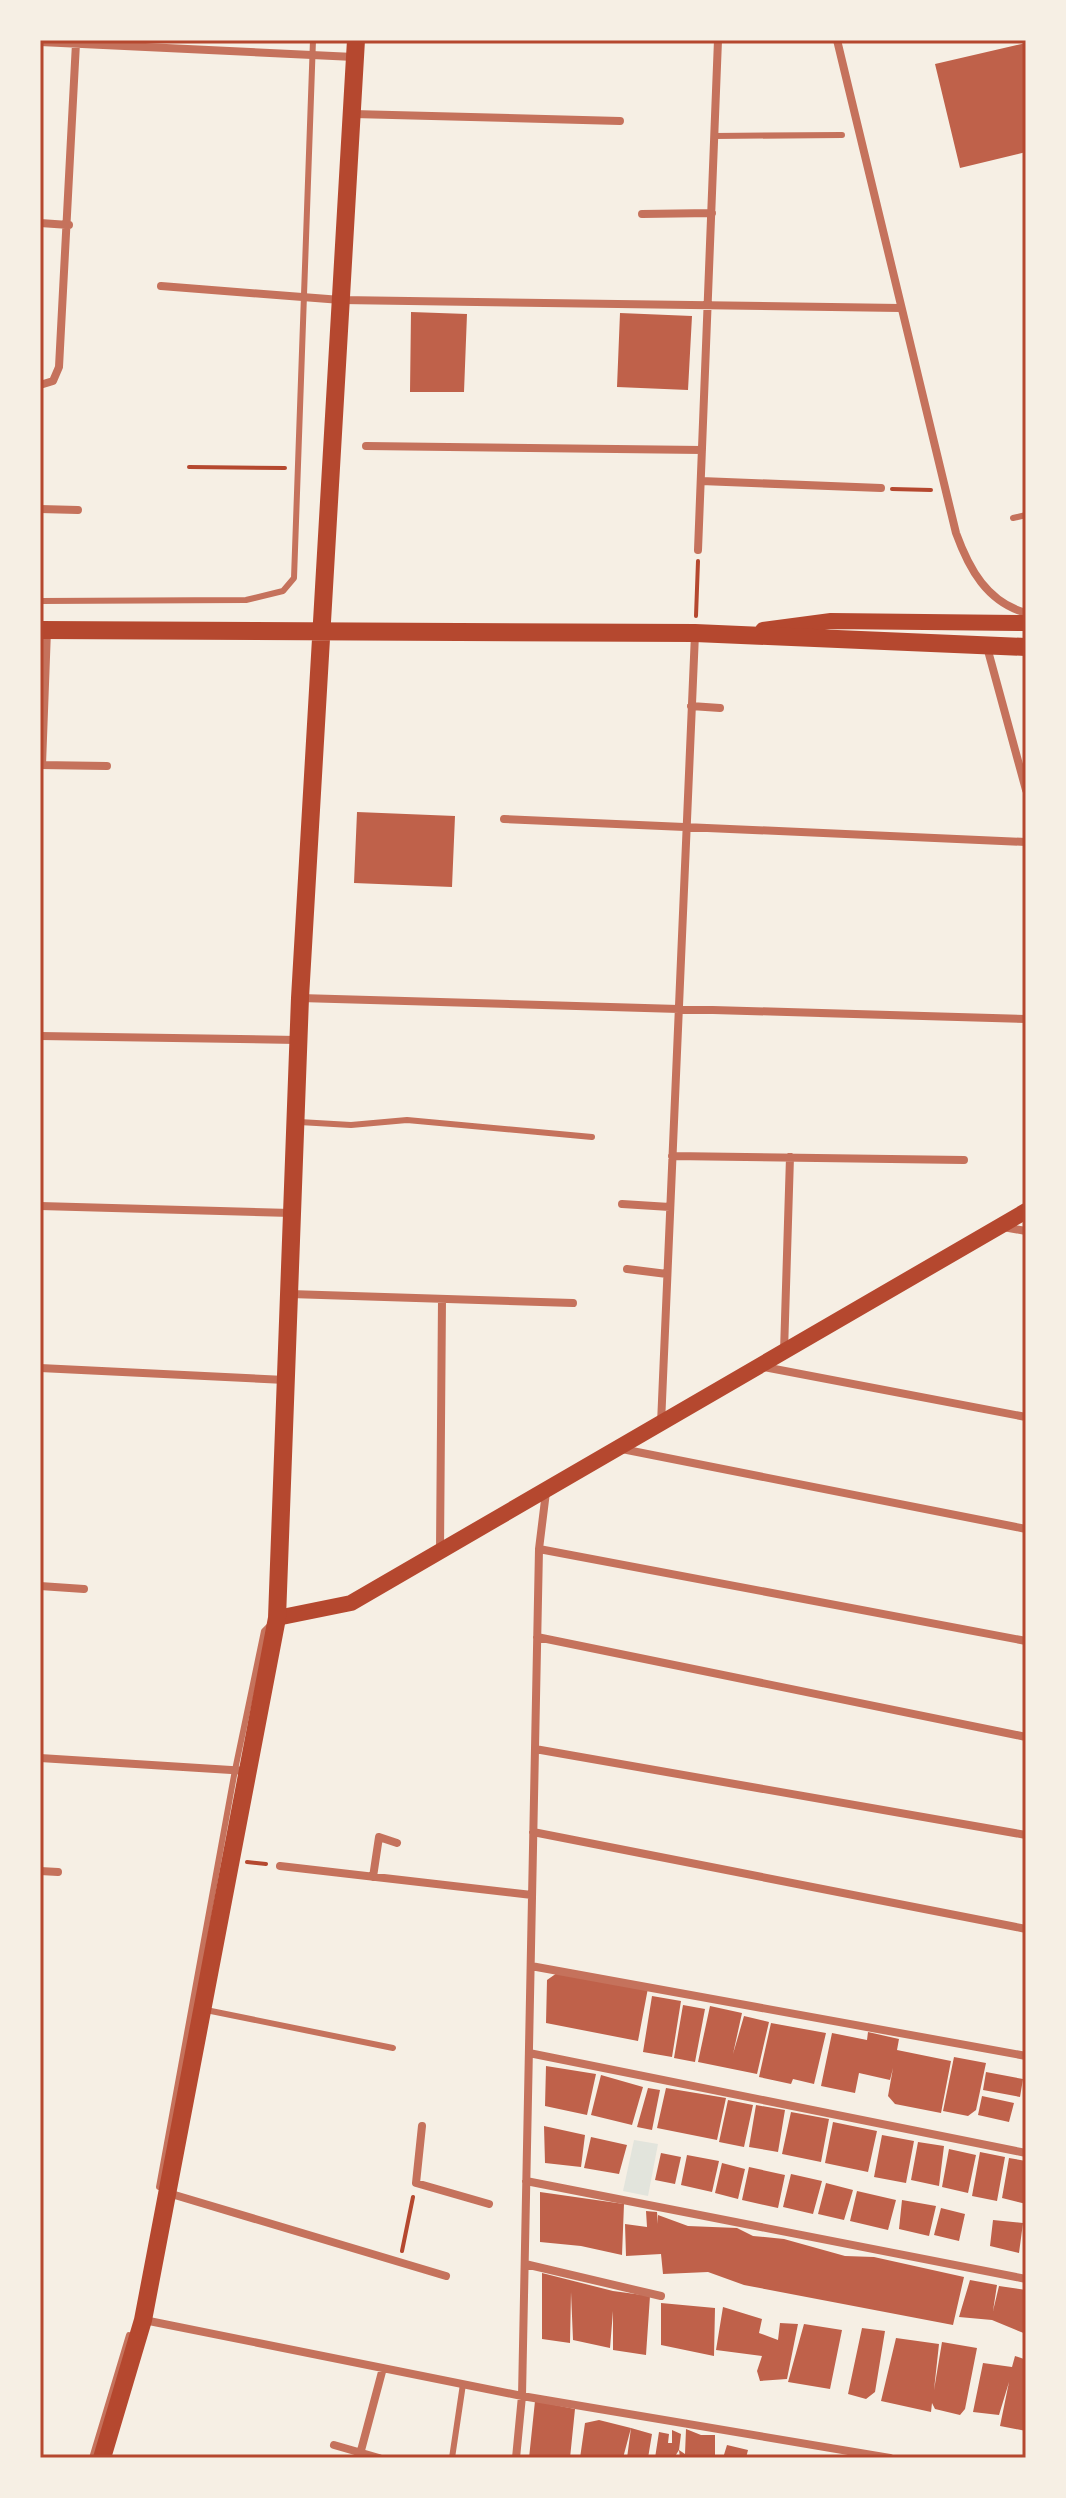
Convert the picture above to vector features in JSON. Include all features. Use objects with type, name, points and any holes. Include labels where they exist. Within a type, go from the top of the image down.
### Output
[{"type":"main road","points":[[102,2458],[143,2320],[231,1860],[241,1770],[277,1618],[300,998],[355,49]]},
{"type":"main road","points":[[726,635],[831,621],[1026,623]]},
{"type":"main road","points":[[44,630],[695,633],[1026,647]]},
{"type":"main road","points":[[277,1618],[351,1603],[661,1426],[1026,1211]]},
{"type":"street","points":[[698,550],[718,40]]},
{"type":"street","points":[[837,40],[900,308],[963,552],[977,577],[996,599],[1026,613]]},
{"type":"street","points":[[40,42],[311,55],[355,49]]},
{"type":"street","points":[[40,385],[53,381],[59,367],[69,225],[76,43]]},
{"type":"street","points":[[350,114],[620,121]]},
{"type":"street","points":[[642,214],[712,213]]},
{"type":"street","points":[[40,223],[69,225]]},
{"type":"street","points":[[161,286],[341,300],[900,308]]},
{"type":"street","points":[[366,446],[702,450]]},
{"type":"street","points":[[701,481],[881,488]]},
{"type":"street","points":[[40,509],[78,510]]},
{"type":"street","points":[[44,630],[41,765],[107,766]]},
{"type":"street","points":[[661,1426],[695,633]]},
{"type":"street","points":[[987,647],[1026,790]]},
{"type":"street","points":[[691,706],[720,708]]},
{"type":"street","points":[[504,819],[1026,842]]},
{"type":"street","points":[[300,998],[1026,1019]]},
{"type":"street","points":[[40,1036],[298,1040]]},
{"type":"street","points":[[672,1156],[964,1160]]},
{"type":"street","points":[[784,1353],[790,1157]]},
{"type":"street","points":[[622,1204],[670,1207]]},
{"type":"street","points":[[40,1206],[292,1213]]},
{"type":"street","points":[[1001,1226],[1026,1231]]},
{"type":"street","points":[[627,1269],[667,1274]]},
{"type":"street","points":[[289,1294],[573,1303]]},
{"type":"street","points":[[440,1554],[442,1299]]},
{"type":"street","points":[[762,1367],[1026,1417]]},
{"type":"street","points":[[40,1368],[286,1380]]},
{"type":"street","points":[[621,1449],[1026,1529]]},
{"type":"street","points":[[516,2458],[522,2396],[539,1549],[546,1492]]},
{"type":"street","points":[[539,1549],[1026,1641]]},
{"type":"street","points":[[40,1586],[84,1589]]},
{"type":"street","points":[[537,1637],[1026,1737]]},
{"type":"street","points":[[535,1749],[1026,1835]]},
{"type":"street","points":[[40,1758],[241,1770]]},
{"type":"street","points":[[533,1832],[1026,1929]]},
{"type":"street","points":[[373,1877],[379,1837],[397,1843]]},
{"type":"street","points":[[280,1866],[532,1895]]},
{"type":"street","points":[[40,1871],[58,1872]]},
{"type":"street","points":[[531,1966],[1026,2056]]},
{"type":"street","points":[[529,2053],[1026,2153]]},
{"type":"street","points":[[422,2126],[416,2183],[489,2204]]},
{"type":"street","points":[[526,2181],[1026,2279]]},
{"type":"street","points":[[167,2193],[446,2276]]},
{"type":"street","points":[[525,2264],[661,2296]]},
{"type":"street","points":[[143,2320],[522,2396],[890,2458]]},
{"type":"street","points":[[360,2454],[383,2368]]},
{"type":"street","points":[[334,2445],[379,2458]]},
{"type":"lane","points":[[40,601],[246,600],[283,591],[294,578],[313,40]]},
{"type":"lane","points":[[714,136],[842,135]]},
{"type":"lane","points":[[1013,518],[1026,515]]},
{"type":"lane","points":[[295,1122],[351,1125],[407,1120],[592,1137]]},
{"type":"lane","points":[[92,2458],[135,2316],[241,1770]]},
{"type":"lane","points":[[203,2009],[393,2048]]},
{"type":"lane","points":[[452,2458],[463,2384]]},
{"type":"path","points":[[189,467],[299,468]]},
{"type":"path","points":[[881,488],[945,490]]},
{"type":"path","points":[[695,633],[698,550]]},
{"type":"path","points":[[231,1860],[280,1866]]},
{"type":"path","points":[[400,2262],[416,2183]]},
{"type":"shaded area","points":[[634,2140],[658,2144],[648,2196],[623,2191]]},
{"type":"building","points":[[1026,43],[1026,152],[960,168],[935,64]]},
{"type":"building","points":[[411,312],[467,314],[464,392],[410,392]]},
{"type":"building","points":[[620,313],[692,316],[688,390],[617,387]]},
{"type":"building","points":[[357,812],[455,816],[452,887],[354,883]]},
{"type":"building","points":[[557,1973],[648,1988],[638,2041],[546,2023],[547,1980]]},
{"type":"building","points":[[652,1996],[681,2001],[672,2057],[643,2052]]},
{"type":"building","points":[[683,2005],[705,2009],[695,2062],[674,2058]]},
{"type":"building","points":[[710,2006],[742,2013],[733,2054],[744,2016],[769,2022],[757,2074],[698,2062]]},
{"type":"building","points":[[771,2023],[826,2033],[814,2084],[793,2079],[791,2084],[759,2077]]},
{"type":"building","points":[[868,2032],[899,2039],[897,2050],[951,2061],[941,2113],[895,2104],[888,2096],[893,2068],[890,2080],[859,2073],[855,2093],[821,2086],[832,2033],[867,2040]]},
{"type":"building","points":[[954,2057],[986,2063],[976,2110],[968,2116],[943,2111]]},
{"type":"building","points":[[546,2066],[596,2074],[587,2115],[545,2106]]},
{"type":"building","points":[[986,2072],[1023,2079],[1020,2097],[983,2090]]},
{"type":"building","points":[[601,2075],[643,2087],[632,2125],[591,2115]]},
{"type":"building","points":[[648,2088],[660,2090],[652,2130],[637,2127]]},
{"type":"building","points":[[666,2088],[726,2098],[717,2140],[657,2128]]},
{"type":"building","points":[[982,2096],[1014,2103],[1009,2122],[978,2115]]},
{"type":"building","points":[[728,2100],[753,2105],[744,2147],[719,2142]]},
{"type":"building","points":[[756,2105],[785,2110],[778,2152],[749,2147]]},
{"type":"building","points":[[791,2112],[829,2119],[821,2162],[782,2154]]},
{"type":"building","points":[[833,2122],[877,2131],[868,2172],[825,2163]]},
{"type":"building","points":[[544,2126],[585,2135],[581,2167],[545,2163]]},
{"type":"building","points":[[882,2135],[914,2141],[906,2183],[874,2177]]},
{"type":"building","points":[[591,2137],[627,2145],[619,2174],[584,2168]]},
{"type":"building","points":[[918,2142],[944,2146],[939,2186],[911,2180]]},
{"type":"building","points":[[949,2149],[976,2155],[968,2193],[942,2187]]},
{"type":"building","points":[[980,2152],[1005,2157],[997,2201],[972,2196]]},
{"type":"building","points":[[661,2153],[681,2157],[675,2184],[655,2180]]},
{"type":"building","points":[[687,2155],[719,2161],[712,2192],[681,2185]]},
{"type":"building","points":[[1009,2158],[1026,2161],[1026,2204],[1002,2198]]},
{"type":"building","points":[[722,2163],[745,2169],[738,2199],[715,2193]]},
{"type":"building","points":[[749,2167],[785,2175],[778,2208],[742,2200]]},
{"type":"building","points":[[791,2174],[822,2181],[813,2214],[783,2207]]},
{"type":"building","points":[[826,2183],[853,2190],[844,2220],[818,2214]]},
{"type":"building","points":[[857,2191],[896,2200],[888,2230],[850,2221]]},
{"type":"building","points":[[540,2192],[624,2204],[622,2255],[581,2246],[540,2242]]},
{"type":"building","points":[[902,2200],[936,2206],[929,2236],[899,2229]]},
{"type":"building","points":[[941,2208],[965,2214],[959,2241],[934,2235]]},
{"type":"building","points":[[646,2211],[657,2212],[658,2224],[658,2215],[688,2226],[737,2228],[753,2236],[784,2239],[845,2256],[874,2257],[964,2277],[953,2325],[744,2285],[708,2272],[663,2274],[661,2254],[626,2256],[625,2224],[647,2227]]},
{"type":"building","points":[[993,2220],[1023,2223],[1019,2253],[990,2246]]},
{"type":"building","points":[[542,2273],[613,2291],[650,2296],[646,2355],[613,2350],[613,2311],[610,2348],[573,2340],[571,2292],[570,2343],[542,2339]]},
{"type":"building","points":[[970,2280],[997,2285],[993,2311],[999,2286],[1026,2290],[1026,2334],[992,2320],[959,2317]]},
{"type":"building","points":[[661,2303],[715,2308],[714,2356],[661,2345]]},
{"type":"building","points":[[723,2307],[762,2319],[759,2333],[778,2340],[780,2323],[798,2324],[787,2379],[760,2381],[757,2371],[762,2356],[716,2350]]},
{"type":"building","points":[[804,2324],[842,2330],[830,2389],[788,2382]]},
{"type":"building","points":[[862,2328],[885,2331],[875,2392],[866,2399],[848,2394]]},
{"type":"building","points":[[896,2338],[939,2344],[934,2390],[942,2342],[977,2348],[965,2409],[960,2415],[935,2409],[932,2403],[931,2412],[881,2401]]},
{"type":"building","points":[[1015,2356],[1024,2359],[1026,2366],[1026,2431],[1000,2426],[1009,2382],[999,2415],[973,2412],[983,2363],[1012,2367]]},
{"type":"building","points":[[535,2401],[575,2409],[570,2458],[529,2458]]},
{"type":"building","points":[[599,2420],[631,2428],[623,2458],[580,2458],[585,2423]]},
{"type":"building","points":[[631,2428],[652,2434],[648,2458],[627,2458]]},
{"type":"building","points":[[686,2429],[701,2435],[715,2435],[715,2458],[680,2458],[679,2450],[685,2454]]},
{"type":"building","points":[[672,2430],[681,2434],[679,2450],[674,2458],[655,2458],[659,2432],[669,2434],[668,2443],[672,2443]]},
{"type":"building","points":[[727,2445],[748,2450],[746,2458],[723,2458]]}]
